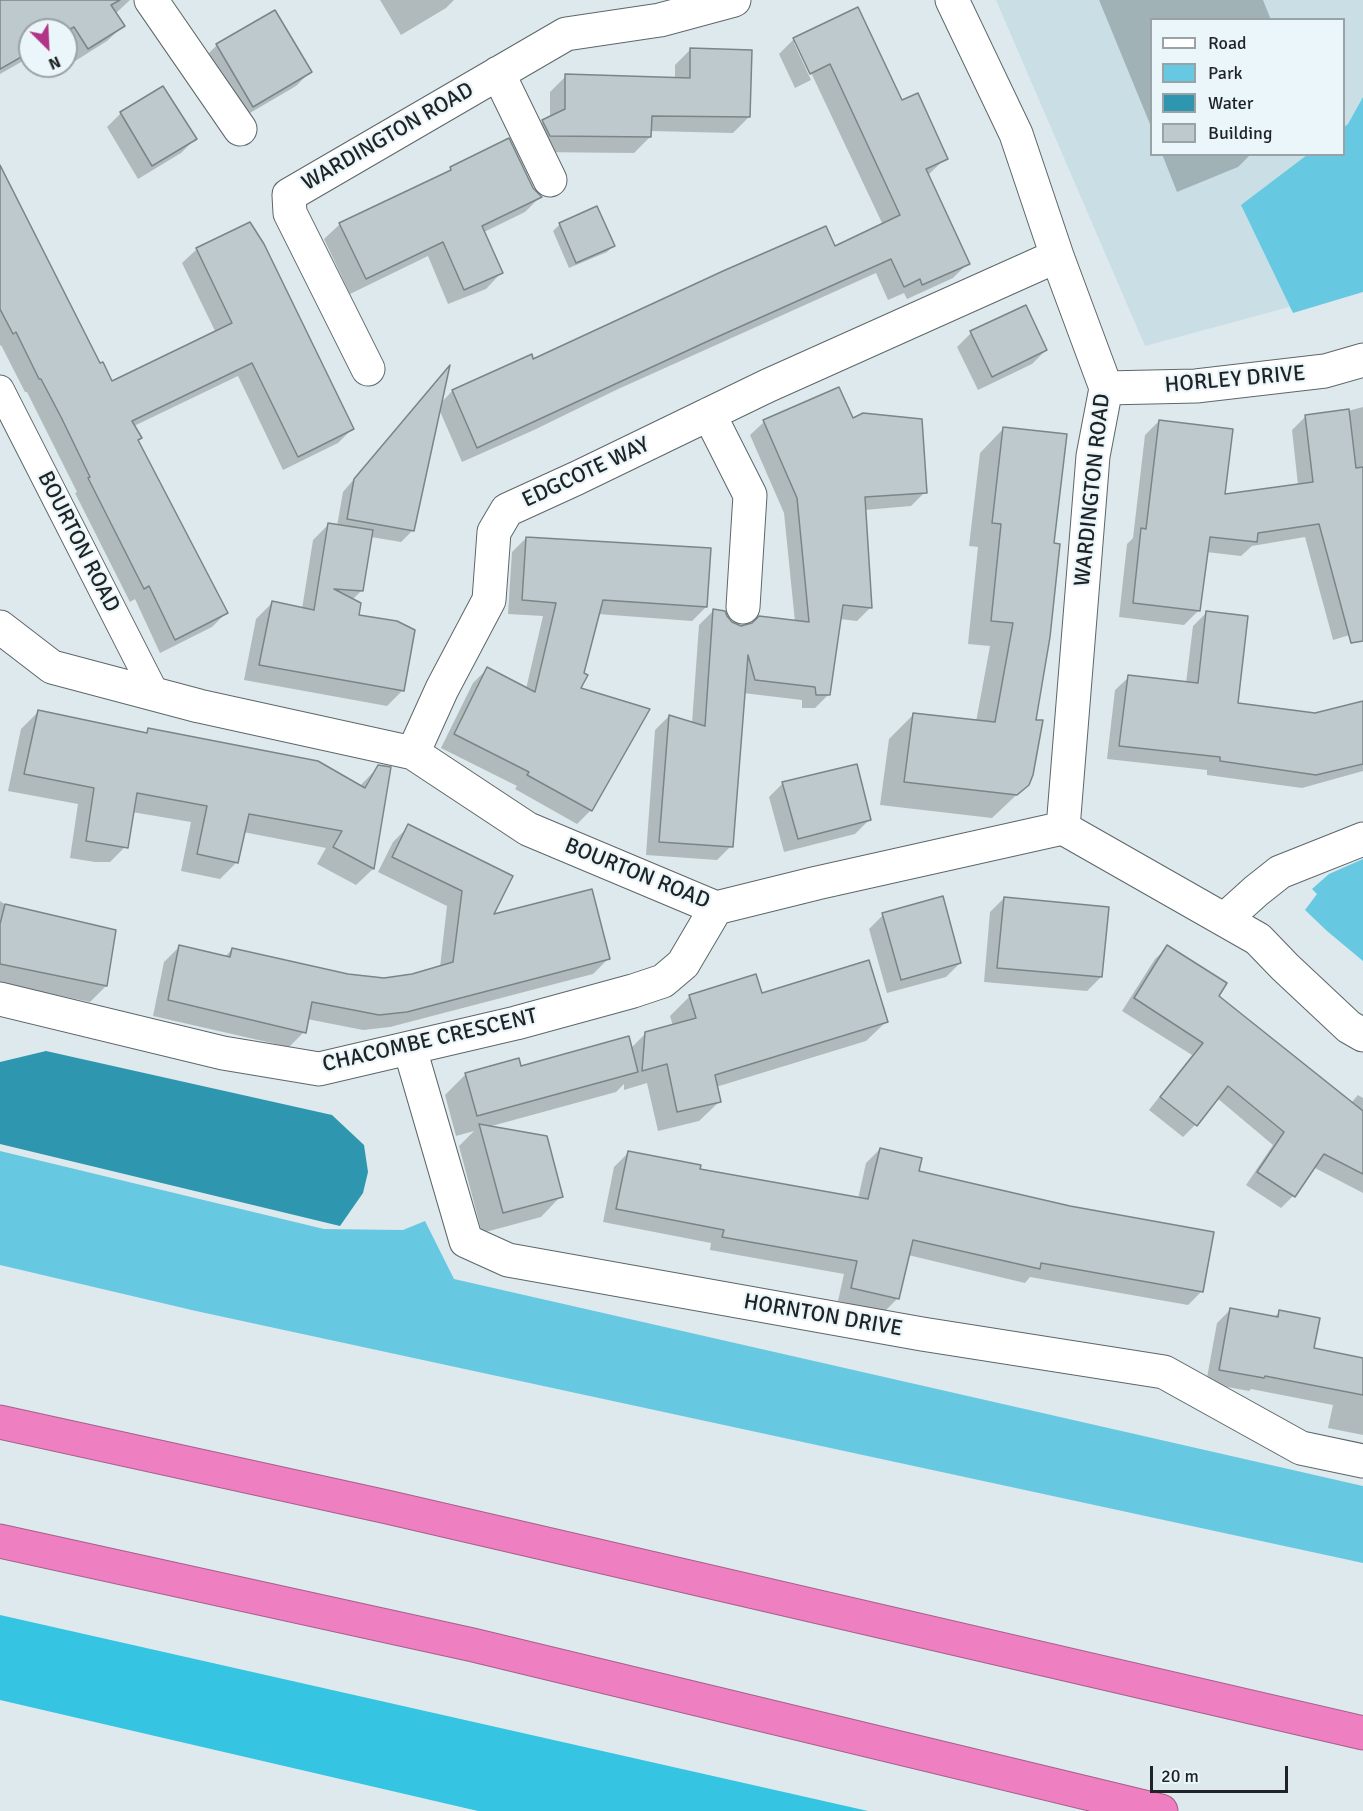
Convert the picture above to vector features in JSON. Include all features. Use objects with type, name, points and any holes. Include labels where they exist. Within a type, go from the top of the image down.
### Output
[{"type":"highway","points":[[0,1422],[387,1507],[1363,1733]]},
{"type":"highway","points":[[0,1541],[473,1645],[1161,1811]]},
{"type":"street","points":[[151,0],[240,129]]},
{"type":"street","name":"WARDINGTON ROAD","points":[[368,369],[290,213],[289,195],[566,34],[660,20],[734,0]]},
{"type":"street","name":"WARDINGTON ROAD","points":[[952,0],[1016,134],[1057,256],[1106,388],[1093,456],[1063,828]]},
{"type":"street","name":"WARDINGTON ROAD","points":[[498,73],[550,180]]},
{"type":"street","name":"EDGCOTE WAY","points":[[413,753],[442,689],[489,600],[494,532],[507,510],[778,381],[1057,256]]},
{"type":"street","name":"HORLEY DRIVE","points":[[1106,388],[1207,384],[1325,371],[1363,360]]},
{"type":"street","points":[[709,414],[750,495],[743,608]]},
{"type":"street","name":"BOURTON ROAD","points":[[0,627],[52,667],[156,695],[413,753],[528,829],[716,908],[1063,828]]},
{"type":"street","points":[[1063,828],[1258,939],[1349,1027],[1363,1035]]},
{"type":"street","points":[[1225,919],[1280,872],[1363,838]]},
{"type":"street","name":"CHACOMBE CRESCENT","points":[[0,999],[223,1053],[319,1069],[538,1017],[663,981],[683,964],[716,908]]},
{"type":"street","name":"HORNTON DRIVE","points":[[410,1049],[466,1241],[508,1260],[922,1334],[1164,1372],[1301,1449],[1363,1461]]},
{"type":"lane","name":"BOURTON ROAD","points":[[0,389],[156,695]]},
{"type":"shaded area","points":[[996,0],[1363,0],[1363,287],[1145,346]]},
{"type":"shaded area","points":[[0,1615],[868,1811],[478,1811],[0,1700]]},
{"type":"green space","points":[[1363,97],[1363,292],[1293,313],[1241,205],[1306,156],[1345,156],[1345,126]]},
{"type":"green space","points":[[1363,859],[1363,961],[1305,910],[1317,894],[1312,889],[1329,874]]},
{"type":"green space","points":[[0,1151],[324,1229],[403,1230],[425,1221],[454,1279],[1363,1486],[1363,1563],[196,1311],[0,1265]]},
{"type":"water","points":[[46,1051],[332,1115],[364,1145],[368,1172],[363,1193],[340,1226],[0,1144],[0,1062]]},
{"type":"building","points":[[0,0],[120,0],[111,5],[125,26],[88,49],[78,33],[78,18],[18,18],[18,59],[0,69]]},
{"type":"building","points":[[858,7],[902,100],[918,93],[948,159],[926,169],[970,264],[922,285],[920,279],[904,287],[891,259],[477,448],[452,390],[532,354],[533,359],[826,226],[835,246],[900,215],[830,64],[810,74],[793,38]]},
{"type":"building","points":[[275,10],[312,72],[253,107],[216,44]]},
{"type":"building","points":[[690,48],[752,50],[750,117],[652,116],[651,137],[550,136],[542,120],[565,109],[565,74],[690,78]]},
{"type":"building","points":[[163,86],[197,139],[152,166],[120,112]]},
{"type":"building","points":[[509,138],[533,188],[542,197],[482,226],[503,273],[464,290],[443,242],[366,279],[339,223],[451,170],[450,167]]},
{"type":"building","points":[[0,165],[100,363],[103,362],[112,381],[232,323],[196,248],[250,222],[264,244],[354,429],[298,457],[252,363],[132,421],[142,438],[138,440],[228,613],[175,640],[149,586],[144,589],[88,478],[90,477],[61,417],[16,332],[13,334],[0,309]]},
{"type":"building","points":[[597,206],[615,246],[576,263],[559,223]]},
{"type":"building","points":[[1026,305],[1047,350],[992,377],[970,331]]},
{"type":"building","points":[[450,365],[414,531],[347,519],[354,479]]},
{"type":"building","points":[[839,387],[853,418],[863,413],[922,419],[927,493],[865,497],[872,608],[843,605],[830,695],[816,695],[815,687],[755,680],[748,655],[733,847],[659,842],[669,715],[705,726],[713,609],[725,611],[732,622],[741,626],[752,623],[759,616],[809,622],[797,498],[763,420]]},
{"type":"building","points":[[1349,409],[1356,468],[1363,467],[1363,641],[1351,643],[1319,524],[1258,533],[1257,542],[1210,537],[1200,611],[1133,603],[1141,528],[1146,529],[1159,420],[1233,429],[1225,494],[1313,482],[1305,415]]},
{"type":"building","points":[[1003,427],[1067,434],[1054,543],[1060,544],[1050,637],[1036,720],[1043,720],[1033,775],[1029,785],[1017,795],[904,782],[913,713],[995,722],[1013,623],[991,621],[1001,524],[992,523]]},
{"type":"building","points":[[328,523],[373,530],[363,591],[334,589],[361,603],[359,615],[397,621],[415,630],[404,691],[259,665],[272,601],[314,610]]},
{"type":"building","points":[[526,537],[711,548],[707,607],[603,600],[584,673],[588,675],[581,688],[650,709],[592,811],[527,775],[529,772],[454,734],[487,667],[535,692],[556,603],[522,600]]},
{"type":"building","points":[[1206,611],[1248,616],[1238,703],[1315,713],[1363,701],[1363,764],[1316,775],[1220,761],[1220,757],[1119,746],[1128,675],[1198,683]]},
{"type":"building","points":[[38,710],[147,733],[148,728],[318,761],[365,788],[378,765],[391,767],[374,869],[333,847],[342,831],[249,814],[238,863],[197,854],[207,806],[137,793],[128,848],[86,841],[94,788],[24,774]]},
{"type":"building","points":[[857,764],[871,820],[798,839],[782,782]]},
{"type":"building","points":[[408,824],[513,876],[494,914],[592,889],[610,959],[407,1012],[379,1015],[312,1002],[306,1033],[168,1000],[179,945],[230,957],[232,948],[348,974],[384,978],[412,974],[453,962],[462,891],[392,857]]},
{"type":"building","points":[[943,896],[961,963],[901,980],[882,913]]},
{"type":"building","points":[[1004,897],[1109,907],[1102,977],[997,968]]},
{"type":"building","points":[[5,904],[116,930],[107,986],[0,964],[0,924]]},
{"type":"building","points":[[1167,945],[1227,983],[1219,996],[1363,1111],[1363,1174],[1324,1154],[1295,1197],[1257,1172],[1284,1132],[1228,1086],[1197,1126],[1160,1097],[1203,1043],[1134,998]]},
{"type":"building","points":[[869,960],[888,1022],[715,1075],[721,1102],[677,1112],[667,1064],[642,1071],[645,1032],[696,1018],[689,995],[756,974],[762,993]]},
{"type":"building","points":[[629,1036],[638,1072],[477,1116],[465,1073],[519,1058],[521,1066]]},
{"type":"building","points":[[479,1124],[547,1136],[563,1197],[503,1213]]},
{"type":"building","points":[[880,1148],[922,1158],[919,1171],[1070,1206],[1214,1232],[1203,1292],[1041,1263],[1040,1269],[913,1240],[899,1299],[851,1288],[857,1261],[722,1237],[724,1230],[616,1209],[628,1151],[701,1165],[700,1169],[868,1199]]},
{"type":"building","points":[[1230,1308],[1278,1317],[1279,1310],[1320,1318],[1314,1348],[1363,1358],[1363,1395],[1265,1376],[1264,1378],[1219,1370]]}]
